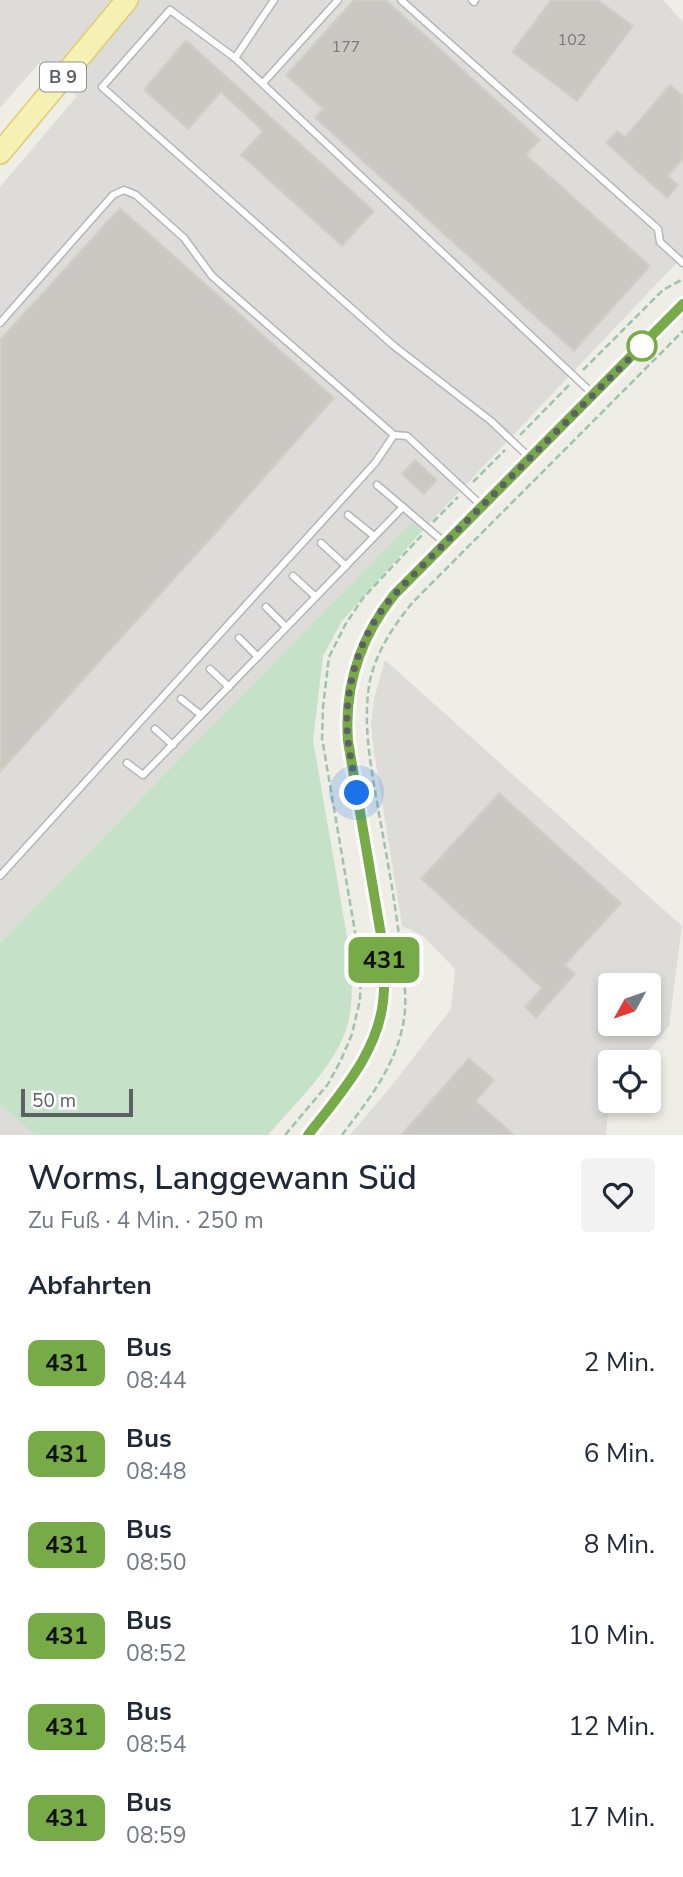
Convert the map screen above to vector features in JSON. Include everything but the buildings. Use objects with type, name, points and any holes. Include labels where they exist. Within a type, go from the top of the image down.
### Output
[{"type":"main road","name":"B 9","points":[[0,153],[127,0]]},
{"type":"street","points":[[308,1135],[343,1091],[368,1051],[379,1024],[384,992],[381,935],[348,741],[347,718],[353,672],[361,649],[380,612],[394,595],[683,304]]},
{"type":"lane","points":[[235,58],[274,0]]},
{"type":"lane","points":[[263,83],[338,0]]},
{"type":"lane","points":[[401,0],[658,229],[660,242],[683,263]]},
{"type":"lane","points":[[530,458],[491,421],[394,346],[102,87],[170,10],[235,58],[263,83],[593,394]]},
{"type":"lane","points":[[0,323],[113,195],[124,190],[136,195],[184,237],[212,276],[394,435],[407,436],[482,506]]},
{"type":"lane","points":[[0,876],[375,463],[394,435]]},
{"type":"lane","points":[[377,485],[444,543]]},
{"type":"lane","points":[[127,763],[143,775],[402,507]]},
{"type":"lane","points":[[348,515],[374,536]]},
{"type":"lane","points":[[321,543],[346,566]]},
{"type":"lane","points":[[293,576],[316,597]]},
{"type":"lane","points":[[265,607],[286,627]]},
{"type":"lane","points":[[239,638],[258,657]]},
{"type":"lane","points":[[210,668],[229,687]]},
{"type":"lane","points":[[181,699],[201,715]]},
{"type":"lane","points":[[155,729],[173,745]]},
{"type":"path","points":[[285,1135],[328,1084],[352,1034],[360,1000],[360,967],[322,738],[329,657],[345,625],[363,598],[427,528],[656,296],[683,279]]},
{"type":"path","points":[[342,1135],[377,1088],[394,1053],[402,1029],[406,997],[397,919],[368,752],[366,722],[369,684],[379,653],[399,619],[413,602],[683,331]]},
{"type":"shaded area","points":[[0,0],[663,0],[683,22],[683,256],[422,531],[412,523],[0,943],[0,187],[77,96],[41,61],[0,108]]},
{"type":"shaded area","points":[[385,660],[682,926],[669,1026],[662,1034],[662,973],[598,973],[598,1036],[661,1036],[649,1050],[598,1050],[598,1113],[608,1113],[606,1135],[350,1135],[451,1009],[455,969],[423,936],[402,926],[371,724],[374,699]]},
{"type":"shaded area","points":[[0,1104],[35,1135],[0,1135]]},
{"type":"green space","points":[[412,522],[422,531],[342,621],[323,656],[313,740],[352,965],[352,998],[348,1022],[332,1058],[312,1086],[268,1135],[35,1135],[0,1104],[0,943]]},
{"type":"bus line","name":"431","points":[[308,1135],[343,1091],[368,1051],[379,1024],[384,992],[381,935],[348,741],[349,693],[361,649],[380,612],[394,595],[683,304]]},
{"type":"route","points":[[357,793],[348,741],[349,693],[361,649],[380,612],[423,565],[642,346]]}]
